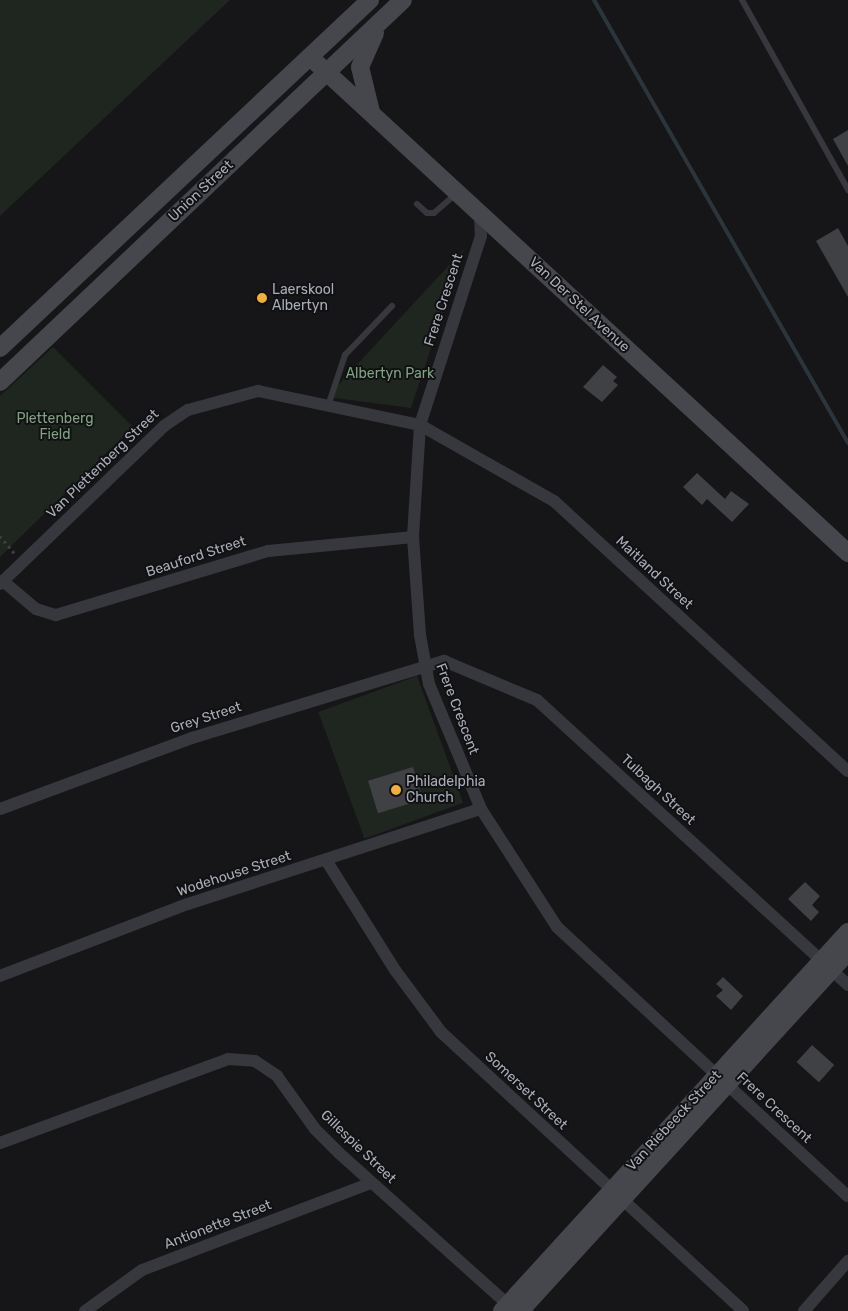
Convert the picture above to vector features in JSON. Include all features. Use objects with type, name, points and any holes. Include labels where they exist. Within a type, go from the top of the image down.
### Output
[{"type":"street","name":"Union Street","points":[[0,348],[370,0]]},
{"type":"street","name":"Union Street","points":[[0,382],[403,0]]},
{"type":"street","points":[[372,114],[361,87],[360,68],[366,48],[388,14]]},
{"type":"street","name":"Van Der Stel Avenue","points":[[310,57],[848,553]]},
{"type":"street","name":"Frere Crescent","points":[[478,211],[481,236],[420,424],[413,537],[423,664],[480,809],[557,927],[848,1196]]},
{"type":"street","points":[[68,284],[85,301]]},
{"type":"street","name":"Van Plettenberg Street","points":[[2,582],[180,414],[258,392],[420,424]]},
{"type":"street","name":"Maitland Street","points":[[420,424],[554,501],[848,771]]},
{"type":"street","name":"Beauford Street","points":[[2,582],[36,610],[56,615],[268,551],[413,537]]},
{"type":"street","name":"Tulbagh Street","points":[[423,664],[450,662],[537,700],[848,985]]},
{"type":"street","name":"Grey Street","points":[[0,809],[192,738],[423,664]]},
{"type":"street","name":"Wodehouse Street","points":[[0,976],[188,904],[480,809]]},
{"type":"street","name":"Somerset Street","points":[[326,860],[432,1022],[743,1311]]},
{"type":"street","name":"Van Riebeeck Street","points":[[511,1309],[827,965],[848,932]]},
{"type":"street","name":"Van Riebeeck Street","points":[[827,965],[848,952]]},
{"type":"street","name":"Gillespie Street","points":[[0,1143],[240,1058],[270,1070],[315,1129],[371,1183],[511,1309]]},
{"type":"street","name":"Antionette Street","points":[[85,1311],[142,1270],[371,1183]]},
{"type":"street","points":[[804,1311],[848,1261]]},
{"type":"lane","points":[[742,0],[848,190]]},
{"type":"lane","points":[[417,204],[427,213],[434,213],[458,192]]},
{"type":"lane","points":[[328,406],[345,355],[392,306]]},
{"type":"path","points":[[0,536],[22,562]]},
{"type":"green space","points":[[0,0],[230,0],[0,216]]},
{"type":"green space","name":"Albertyn Park","points":[[464,249],[411,408],[327,397]]},
{"type":"green space","name":"Plettenberg Field","points":[[53,347],[133,427],[0,557],[0,396]]},
{"type":"green space","points":[[417,676],[463,803],[365,839],[318,712]]},
{"type":"building","points":[[848,130],[848,166],[833,139]]},
{"type":"building","points":[[838,228],[848,246],[848,297],[816,241]]},
{"type":"building","points":[[603,365],[617,377],[613,381],[618,385],[602,402],[583,387]]},
{"type":"building","points":[[697,473],[725,499],[731,491],[749,504],[732,522],[707,499],[702,505],[683,487]]},
{"type":"building","name":"Philadelphia Church","points":[[413,767],[423,800],[378,813],[368,781]]},
{"type":"building","points":[[805,882],[820,896],[812,905],[819,912],[811,921],[788,899]]},
{"type":"building","points":[[723,977],[743,996],[731,1010],[716,996],[723,990],[716,984]]},
{"type":"building","points":[[812,1045],[834,1065],[819,1082],[797,1062]]},
{"type":"waterway","points":[[594,0],[848,443]]},
{"type":"place","name":"Laerskool Albertyn","points":[[262,298]]},
{"type":"place","name":"Philadelphia Church","points":[[396,790]]}]
